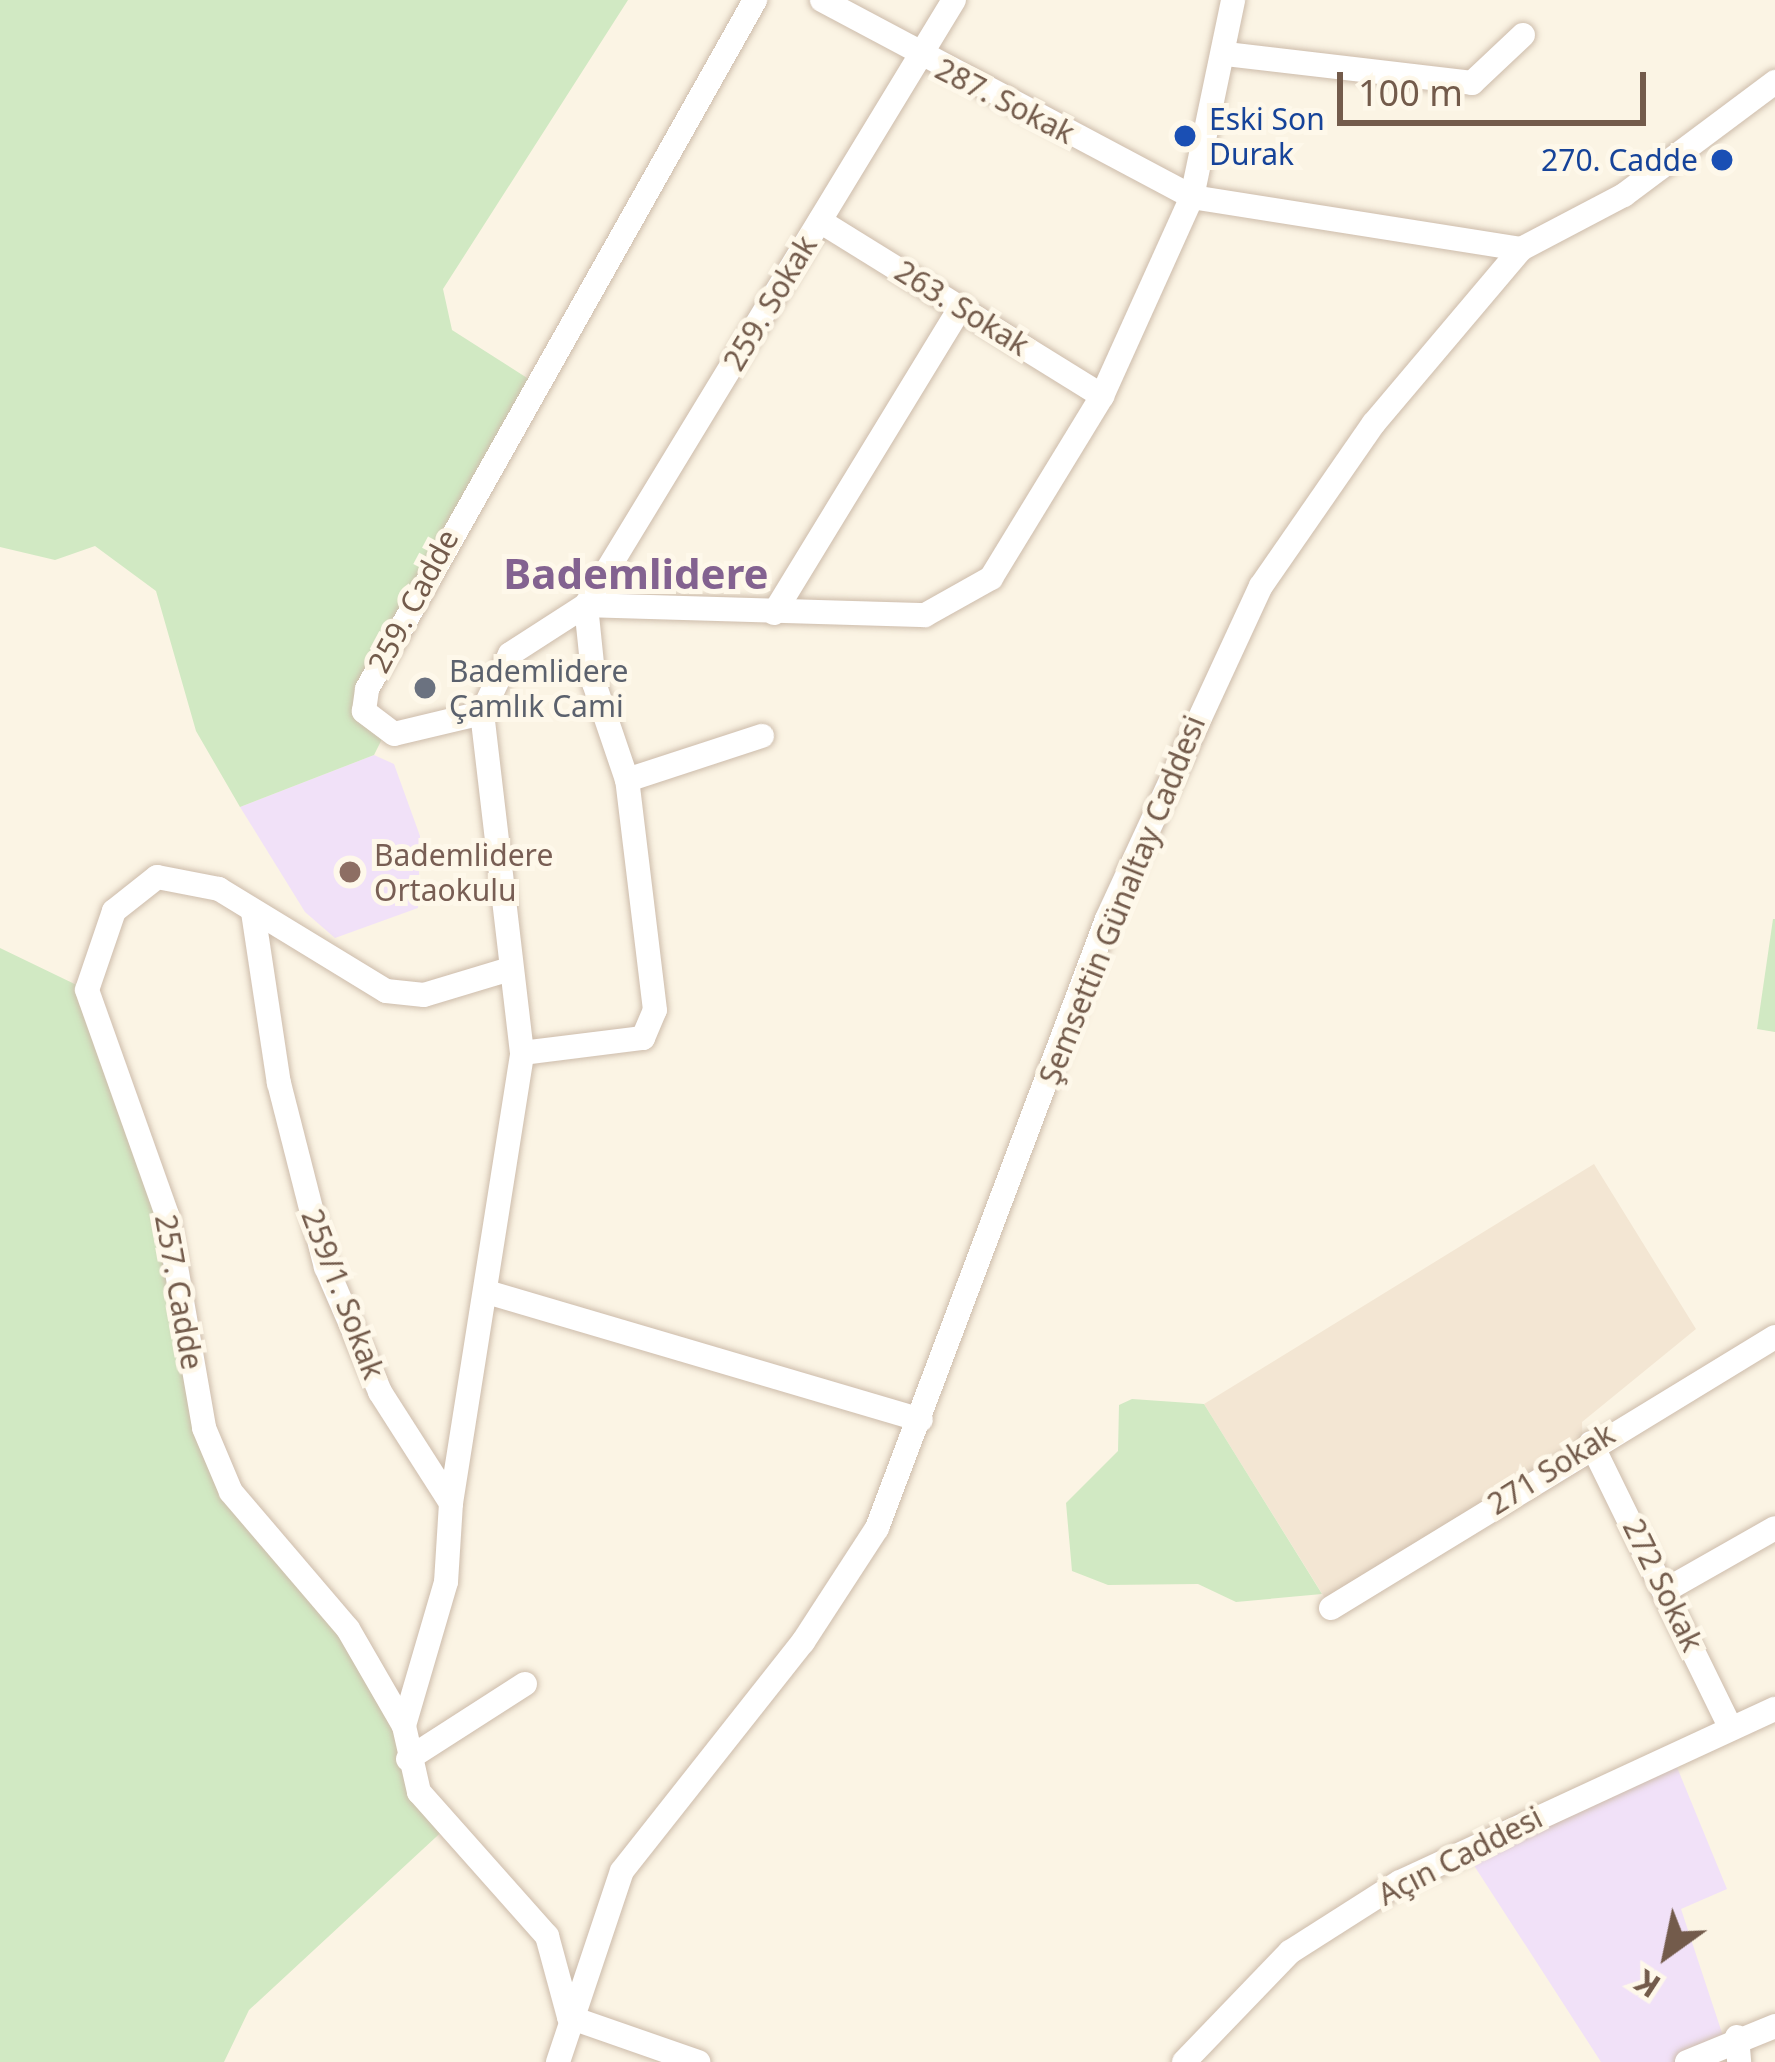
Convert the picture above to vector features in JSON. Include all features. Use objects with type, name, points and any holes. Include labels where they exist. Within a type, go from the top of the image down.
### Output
[{"type":"street","name":"259. Cadde","points":[[482,713],[413,735],[374,726],[364,711],[381,651],[755,0]]},
{"type":"street","name":"287. Sokak","points":[[822,0],[920,58],[1192,197]]},
{"type":"street","name":"259. Sokak","points":[[586,605],[954,0]]},
{"type":"street","points":[[404,1726],[446,1582],[451,1503],[490,1293],[522,1053],[482,713],[510,654],[586,605],[925,615],[959,605],[991,578],[1102,396],[1192,197],[1226,55],[1234,0]]},
{"type":"street","points":[[1226,55],[1472,83],[1523,35]]},
{"type":"street","points":[[1192,197],[1521,249],[1624,195],[1775,82]]},
{"type":"street","name":"263. Sokak","points":[[820,220],[1102,396]]},
{"type":"street","name":"Şemsettin Günaltay Caddesi","points":[[558,2062],[622,1871],[848,1577],[921,1420],[1107,919],[1261,586],[1374,423],[1521,249]]},
{"type":"street","points":[[774,613],[961,307]]},
{"type":"street","points":[[522,1053],[628,1041],[652,1025],[627,780],[594,683],[586,605]]},
{"type":"street","points":[[627,780],[763,736]]},
{"type":"street","name":"257. Cadde","points":[[511,969],[424,995],[386,991],[253,912],[187,879],[133,887],[97,941],[88,990],[167,1215],[204,1428],[231,1492],[348,1628],[404,1726],[408,1760],[419,1792],[547,1936],[569,2018]]},
{"type":"street","name":"259/1. Sokak","points":[[253,912],[279,1083],[326,1267],[380,1391],[451,1503]]},
{"type":"street","points":[[490,1293],[921,1420]]},
{"type":"street","name":"271 Sokak","points":[[1331,1608],[1592,1443],[1775,1337]]},
{"type":"street","name":"272 Sokak","points":[[1592,1443],[1731,1729]]},
{"type":"street","points":[[1666,1590],[1775,1528]]},
{"type":"street","points":[[408,1760],[525,1684]]},
{"type":"street","name":"Açın Caddesi","points":[[1184,2062],[1290,1952],[1400,1882],[1775,1709]]},
{"type":"street","points":[[569,2018],[698,2062]]},
{"type":"street","points":[[1688,2062],[1738,2049],[1775,2026]]},
{"type":"shaded area","name":"Bademlidere Ortaokulu","points":[[374,755],[394,764],[420,836],[418,908],[335,938],[305,912],[240,807]]},
{"type":"shaded area","points":[[1594,1164],[1696,1329],[1582,1422],[1583,1448],[1331,1608],[1204,1404]]},
{"type":"shaded area","points":[[1672,1755],[1727,1889],[1681,1909],[1725,2042],[1687,2062],[1601,2062],[1464,1850]]},
{"type":"green space","points":[[0,0],[628,0],[443,289],[452,330],[535,383],[367,689],[386,731],[374,755],[240,807],[196,731],[156,591],[95,546],[55,560],[0,547]]},
{"type":"green space","points":[[1775,919],[1775,1032],[1757,1029]]},
{"type":"green space","points":[[0,948],[87,990],[145,1144],[231,1492],[348,1629],[449,1825],[249,2010],[224,2062],[0,2062]]},
{"type":"green space","points":[[1132,1399],[1204,1404],[1322,1594],[1236,1602],[1198,1584],[1108,1585],[1072,1571],[1066,1503],[1118,1451],[1119,1405]]},
{"type":"place","name":"Eski Son Durak","points":[[1185,136]]},
{"type":"place","name":"270. Cadde","points":[[1722,160]]},
{"type":"place","name":"Bademlidere Çamlık Cami","points":[[425,688]]},
{"type":"place","name":"Bademlidere Ortaokulu","points":[[350,872]]},
{"type":"district","name":"Bademlidere","points":[[636,573]]}]
